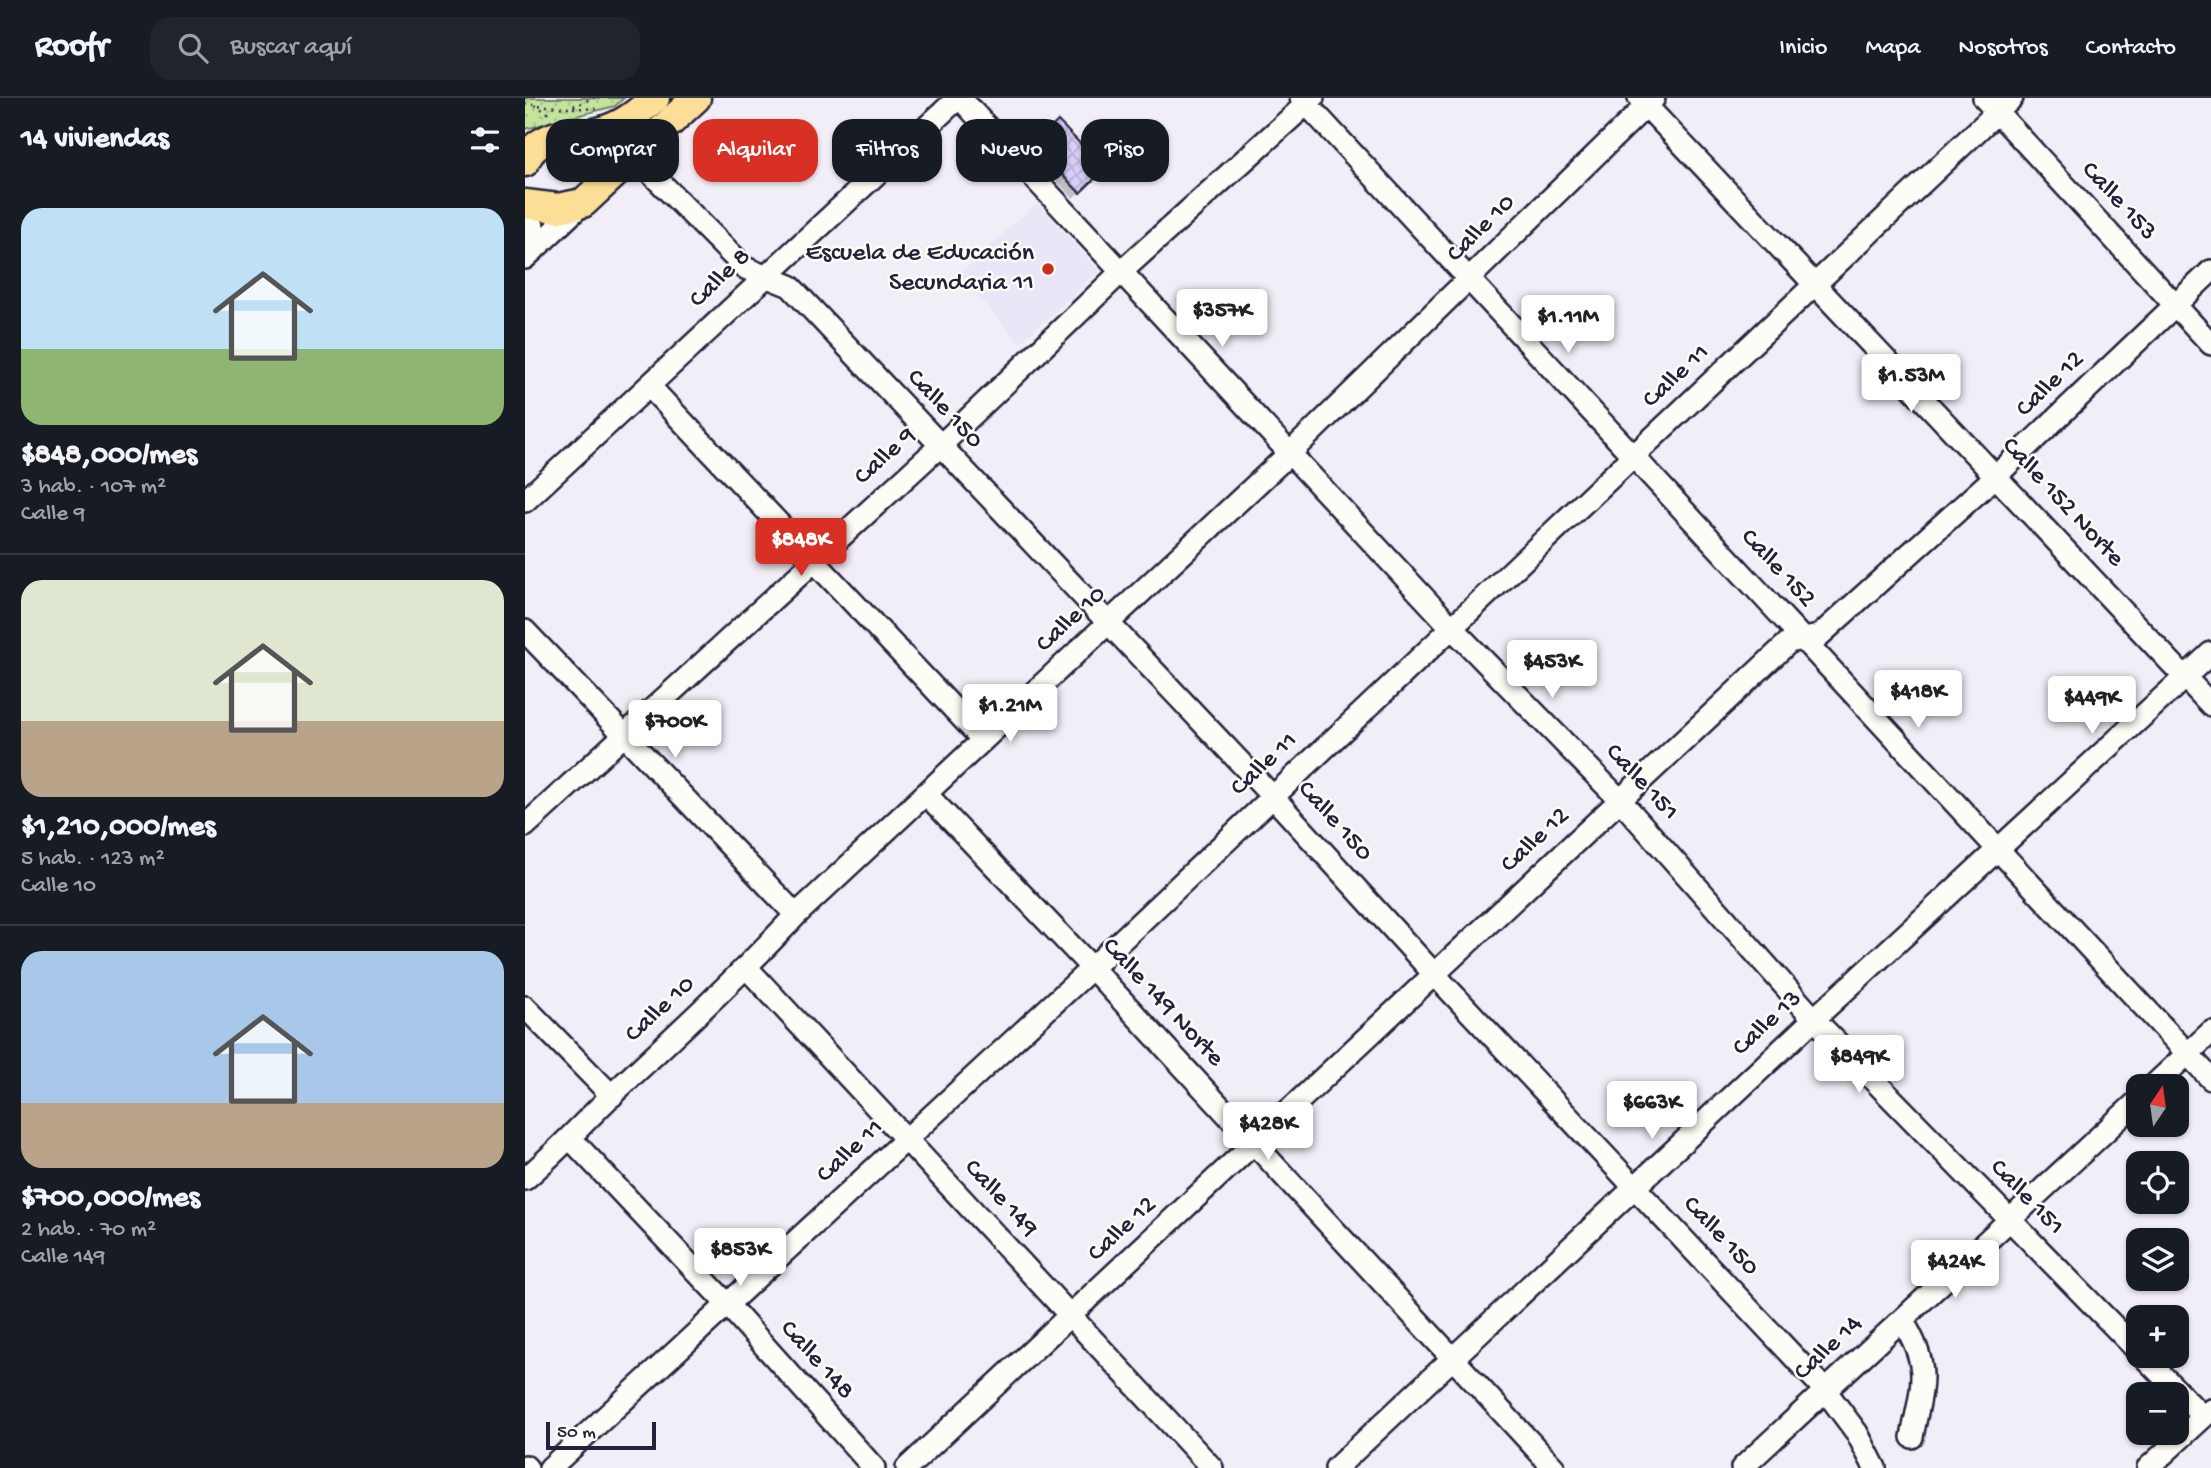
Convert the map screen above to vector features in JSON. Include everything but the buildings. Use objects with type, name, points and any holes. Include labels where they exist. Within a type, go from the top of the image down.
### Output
[{"type":"main road","points":[[631,119],[655,98]]},
{"type":"main road","points":[[673,119],[696,98]]},
{"type":"main road","points":[[526,156],[546,143]]},
{"type":"main road","points":[[526,204],[558,208],[583,203],[606,182]]},
{"type":"street","name":"Calle 151","points":[[959,98],[1453,629],[1620,800],[1814,1019],[2126,1339]]},
{"type":"street","name":"Calle 8","points":[[529,488],[650,387],[764,276],[959,98]]},
{"type":"street","name":"Calle 9","points":[[525,826],[940,446],[1121,272],[1307,100]]},
{"type":"street","name":"Calle 152","points":[[1307,100],[1470,281],[2211,1079]]},
{"type":"street","name":"Calle 10","points":[[525,1179],[571,1139],[612,1096],[747,968],[796,915],[1109,624],[1470,281],[1646,101]]},
{"type":"street","name":"Calle 152 Norte","points":[[1646,101],[2211,705]]},
{"type":"street","name":"Calle 11","points":[[550,1468],[1092,968],[1272,796],[1453,629],[1817,284],[1997,103]]},
{"type":"street","name":"Calle 153","points":[[1997,103],[2211,344]]},
{"type":"street","name":"Calle 150","points":[[659,182],[745,268],[790,286],[1272,796],[1435,975],[1825,1391],[1857,1433],[1875,1468]]},
{"type":"street","points":[[529,254],[583,203]]},
{"type":"street","points":[[526,204],[534,226],[529,254]]},
{"type":"street","name":"Calle 12","points":[[907,1468],[1254,1146],[1789,642],[1819,636],[1997,475],[2211,271]]},
{"type":"street","points":[[650,387],[983,740]]},
{"type":"street","points":[[525,631],[796,915]]},
{"type":"street","name":"Calle 13","points":[[1336,1468],[1814,1019],[2001,850],[2211,653]]},
{"type":"street","name":"Calle 149 Norte","points":[[926,794],[1092,968],[1554,1468]]},
{"type":"street","name":"Calle 149","points":[[747,968],[1212,1468]]},
{"type":"street","points":[[525,1007],[612,1096]]},
{"type":"street","points":[[2166,1074],[2211,1032]]},
{"type":"street","name":"Calle 14","points":[[1742,1468],[2126,1112]]},
{"type":"street","name":"Calle 148","points":[[571,1139],[727,1304],[874,1468]]},
{"type":"street","points":[[1902,1320],[1918,1345],[1924,1379],[1912,1437]]},
{"type":"street","points":[[2148,1468],[2207,1414],[2156,1368]]},
{"type":"path","points":[[568,108],[594,98]]},
{"type":"path","points":[[525,104],[603,109]]},
{"type":"shaded area","points":[[1037,203],[1099,271],[1020,343],[958,275]]},
{"type":"green space","points":[[525,98],[624,98],[615,106],[564,119],[546,119],[546,124],[525,129]]},
{"type":"place","name":"Escuela de Educación Secundaria 11","points":[[1048,269]]}]
